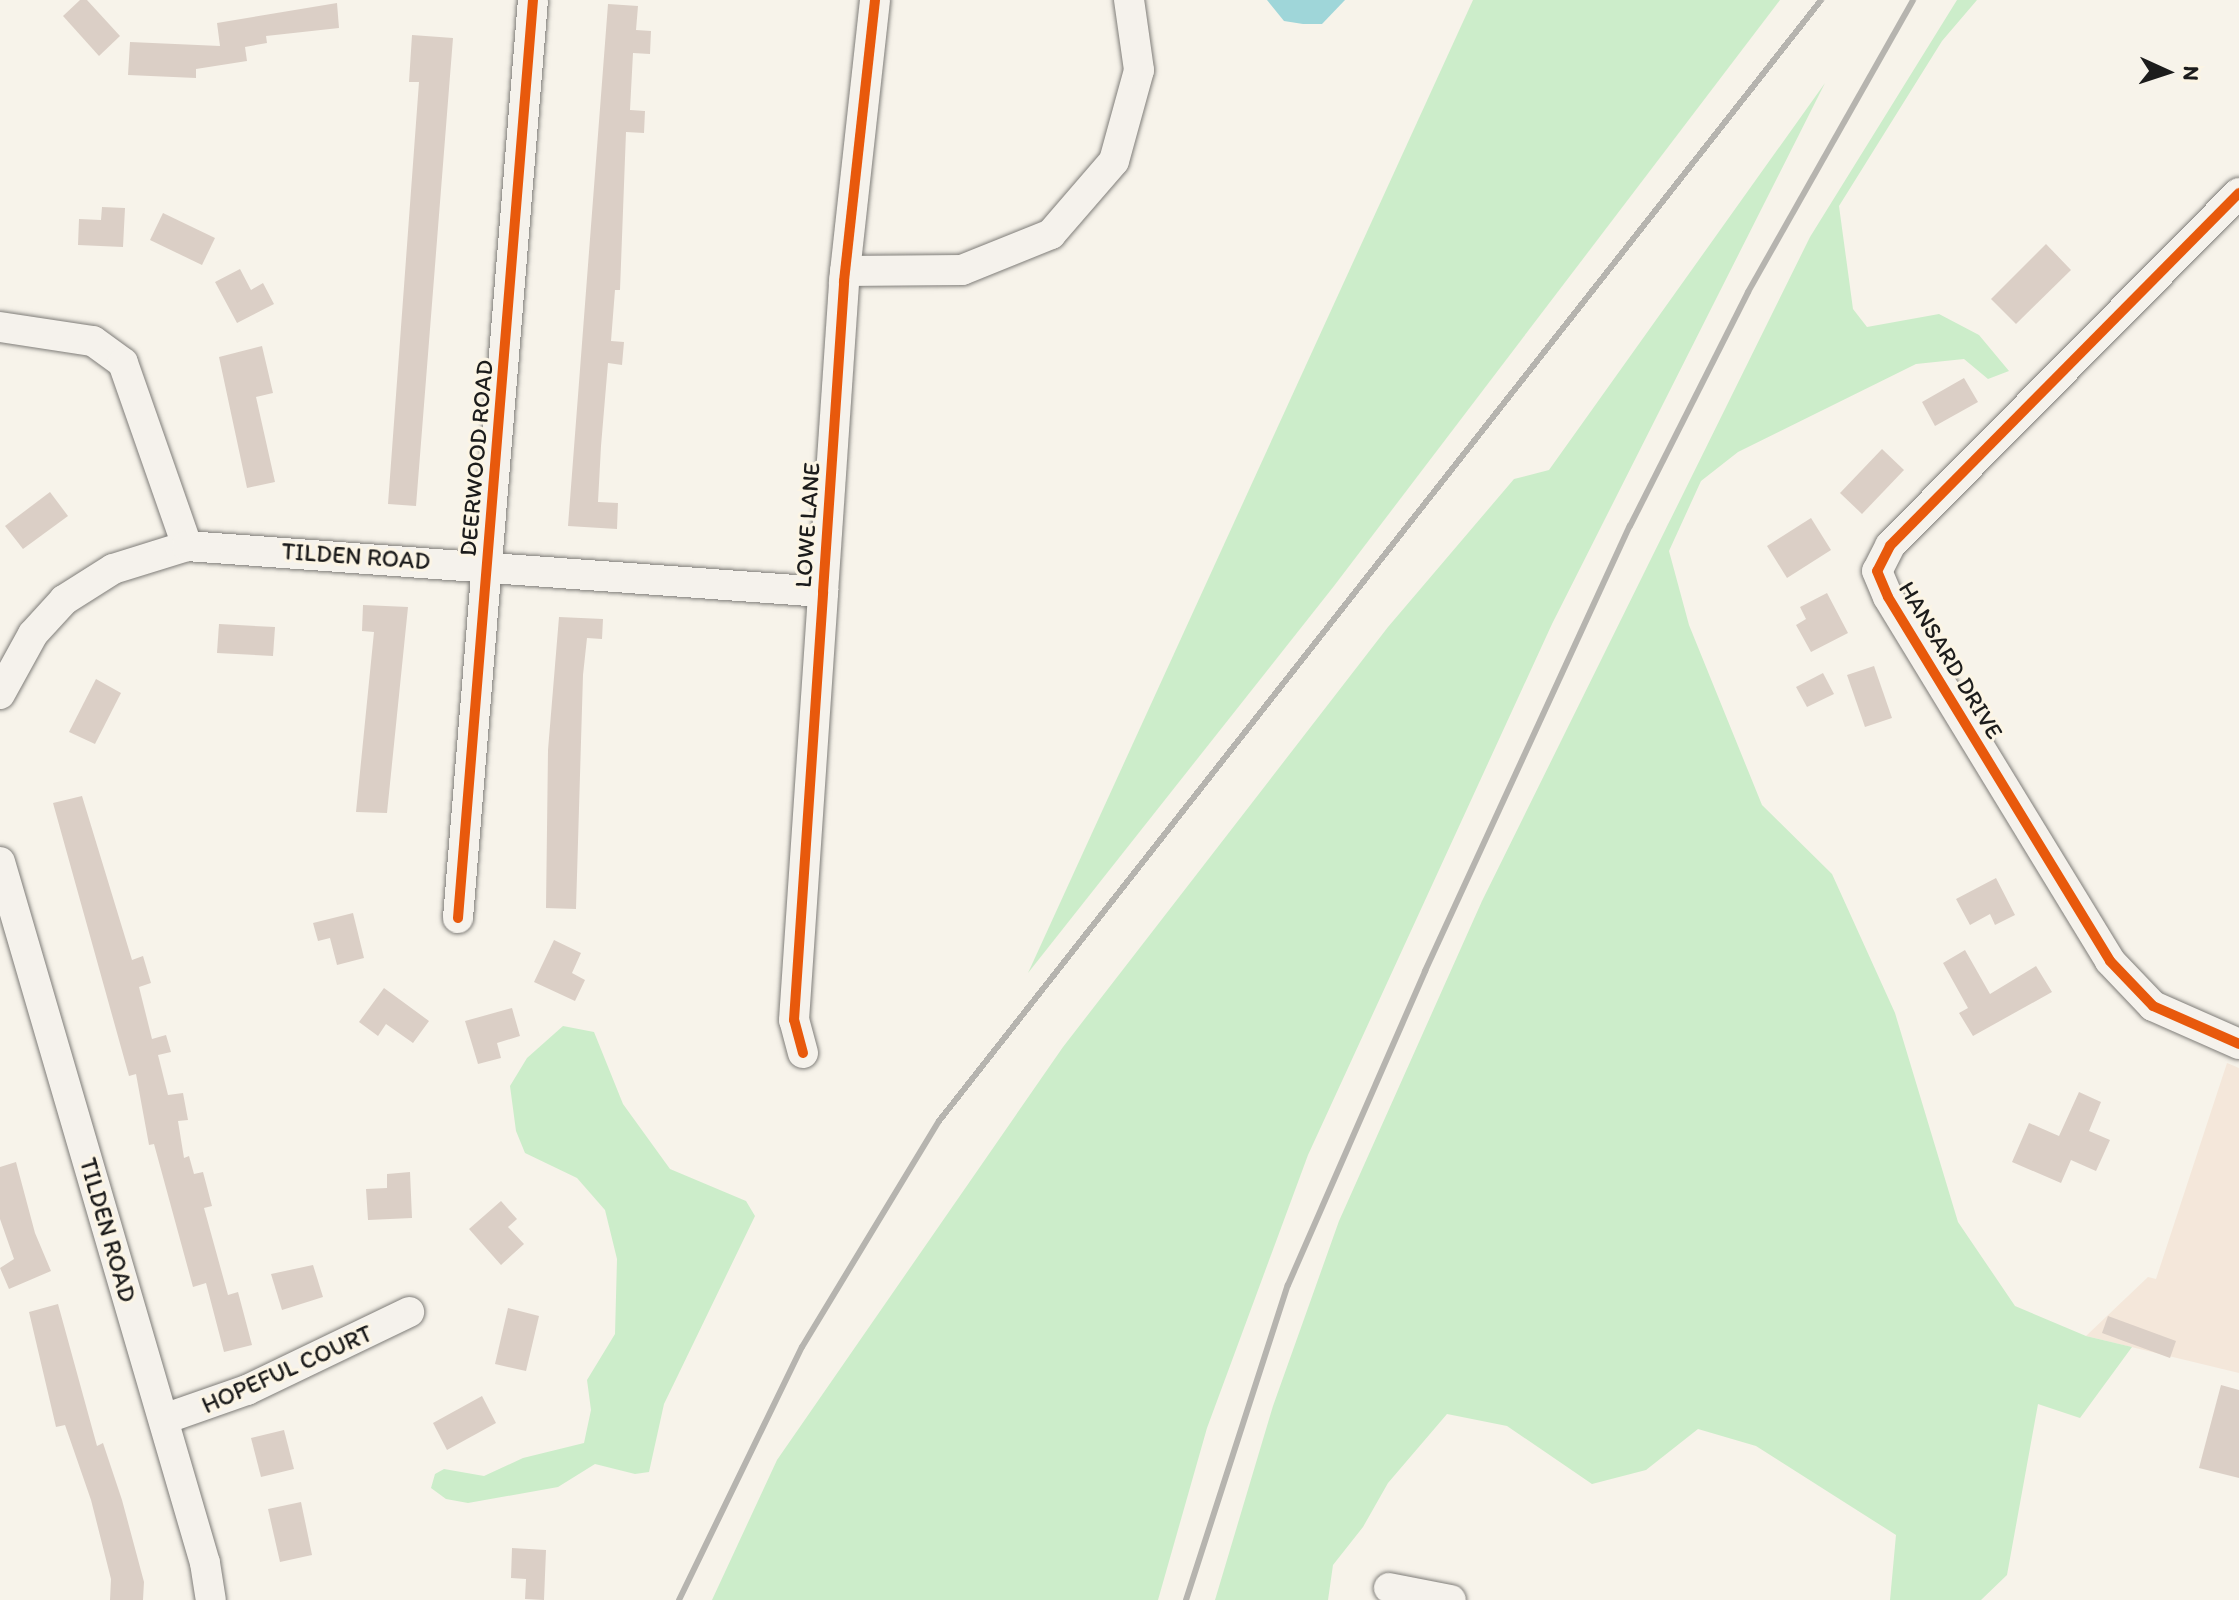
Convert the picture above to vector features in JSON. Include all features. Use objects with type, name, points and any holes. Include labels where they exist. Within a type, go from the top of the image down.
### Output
[{"type":"street","name":"DEERWOOD ROAD","points":[[458,918],[533,0]]},
{"type":"street","name":"LOWE LANE","points":[[803,1053],[794,1020],[823,592],[845,271],[875,0]]},
{"type":"street","points":[[845,271],[962,270],[1051,234],[1114,161],[1139,70],[1129,0]]},
{"type":"street","name":"HANSARD DRIVE","points":[[2239,193],[1890,546],[1877,571],[1888,597],[2110,961],[2153,1006],[2239,1044]]},
{"type":"street","points":[[0,327],[93,341],[123,363],[187,546]]},
{"type":"street","name":"TILDEN ROAD","points":[[0,694],[33,634],[64,600],[113,569],[187,546],[823,592]]},
{"type":"street","name":"TILDEN ROAD","points":[[0,862],[6,902],[164,1419],[211,1600]]},
{"type":"street","name":"HOPEFUL COURT","points":[[164,1419],[247,1390],[409,1312]]},
{"type":"street","points":[[1389,1588],[1451,1600]]},
{"type":"shaded area","points":[[2227,1063],[2239,1068],[2239,1373],[2086,1336],[2148,1277],[2156,1279]]},
{"type":"green space","points":[[1473,0],[1780,0],[1334,586],[1028,973]]},
{"type":"green space","points":[[1957,0],[1977,0],[1942,41],[1839,206],[1853,309],[1867,327],[1939,314],[1979,335],[2009,371],[1988,379],[1964,359],[1916,364],[1738,452],[1701,481],[1669,551],[1689,625],[1762,805],[1832,874],[1895,1013],[1958,1222],[2015,1306],[2086,1336],[2132,1347],[2080,1418],[2038,1404],[2007,1575],[1981,1600],[1890,1600],[1896,1535],[1756,1446],[1698,1429],[1646,1470],[1592,1484],[1507,1426],[1447,1414],[1388,1483],[1363,1527],[1333,1565],[1328,1600],[1215,1600],[1273,1406],[1339,1221],[1482,901],[1810,237]]},
{"type":"green space","points":[[1825,83],[1552,624],[1308,1155],[1207,1428],[1158,1600],[712,1600],[777,1460],[1063,1047],[1388,627],[1514,479],[1549,470]]},
{"type":"green space","points":[[563,1026],[594,1032],[623,1104],[670,1169],[746,1201],[755,1216],[664,1404],[649,1472],[635,1474],[595,1464],[558,1487],[468,1503],[446,1499],[431,1488],[435,1474],[444,1469],[484,1476],[523,1458],[584,1443],[591,1410],[587,1380],[615,1334],[617,1259],[605,1210],[577,1178],[525,1153],[516,1131],[510,1086],[527,1058]]},
{"type":"water","points":[[1267,0],[1345,0],[1322,24],[1303,24],[1284,21]]},
{"type":"building","points":[[80,0],[87,0],[120,36],[99,56],[63,16]]},
{"type":"building","points":[[337,3],[339,28],[266,36],[267,43],[245,47],[247,61],[196,69],[196,78],[128,75],[130,42],[220,46],[217,23]]},
{"type":"building","points":[[608,4],[638,6],[636,30],[651,31],[650,54],[633,53],[630,110],[645,111],[644,133],[626,132],[620,290],[615,290],[611,341],[624,342],[622,365],[608,363],[601,446],[598,502],[618,503],[617,529],[568,526]]},
{"type":"building","points":[[412,35],[453,38],[416,506],[388,504],[419,82],[409,82]]},
{"type":"building","points":[[102,207],[125,208],[123,247],[78,245],[79,219],[101,220]]},
{"type":"building","points":[[163,213],[215,238],[202,265],[150,240]]},
{"type":"building","points":[[2046,244],[2071,270],[2016,324],[1991,299]]},
{"type":"building","points":[[240,269],[251,290],[263,283],[274,304],[237,323],[215,282]]},
{"type":"building","points":[[262,346],[273,393],[256,397],[275,482],[247,488],[219,357]]},
{"type":"building","points":[[1964,378],[1978,402],[1935,426],[1922,402]]},
{"type":"building","points":[[1882,449],[1904,470],[1862,514],[1840,493]]},
{"type":"building","points":[[50,492],[68,516],[23,549],[5,526]]},
{"type":"building","points":[[1811,518],[1831,550],[1787,578],[1767,546]]},
{"type":"building","points":[[1827,593],[1848,633],[1811,652],[1796,625],[1806,619],[1800,607]]},
{"type":"building","points":[[363,605],[408,607],[387,813],[356,812],[374,632],[362,631]]},
{"type":"building","points":[[559,617],[603,619],[602,639],[587,638],[583,675],[576,909],[546,908],[548,750]]},
{"type":"building","points":[[219,624],[275,627],[273,656],[217,653]]},
{"type":"building","points":[[1874,666],[1892,718],[1865,727],[1847,675]]},
{"type":"building","points":[[1823,673],[1834,694],[1807,707],[1796,687]]},
{"type":"building","points":[[96,679],[121,693],[95,744],[69,732]]},
{"type":"building","points":[[82,796],[132,960],[143,956],[151,983],[139,987],[152,1039],[166,1035],[171,1052],[158,1055],[168,1095],[183,1093],[188,1120],[178,1121],[184,1158],[189,1156],[194,1174],[203,1172],[212,1206],[204,1208],[228,1295],[238,1292],[252,1345],[224,1352],[206,1283],[193,1287],[154,1144],[149,1145],[136,1074],[129,1076],[53,803]]},
{"type":"building","points":[[1996,878],[2015,915],[1995,925],[1990,914],[1970,925],[1956,899]]},
{"type":"building","points":[[353,913],[364,958],[337,965],[330,938],[318,941],[313,923]]},
{"type":"building","points":[[554,940],[581,953],[572,973],[585,980],[575,1001],[534,982]]},
{"type":"building","points":[[1965,950],[1990,994],[2036,966],[2052,992],[1973,1036],[1959,1013],[1968,1008],[1943,963]]},
{"type":"building","points":[[384,988],[429,1021],[413,1043],[386,1024],[378,1036],[359,1022]]},
{"type":"building","points":[[512,1008],[520,1036],[497,1043],[501,1058],[478,1064],[465,1021]]},
{"type":"building","points":[[2079,1092],[2101,1102],[2089,1131],[2110,1140],[2096,1171],[2071,1160],[2061,1183],[2012,1162],[2029,1123],[2059,1136]]},
{"type":"building","points":[[16,1162],[35,1233],[51,1271],[9,1289],[0,1268],[14,1259],[0,1219],[0,1167]]},
{"type":"building","points":[[410,1172],[412,1218],[368,1220],[366,1189],[387,1188],[387,1174]]},
{"type":"building","points":[[501,1201],[517,1219],[508,1227],[524,1244],[501,1265],[469,1229]]},
{"type":"building","points":[[313,1265],[323,1297],[282,1310],[271,1274]]},
{"type":"building","points":[[58,1304],[97,1446],[103,1443],[122,1500],[144,1582],[143,1600],[110,1600],[111,1579],[91,1500],[65,1425],[56,1427],[29,1312]]},
{"type":"building","points":[[508,1308],[539,1316],[526,1371],[495,1364]]},
{"type":"building","points":[[2108,1316],[2176,1341],[2170,1358],[2102,1333]]},
{"type":"building","points":[[2221,1385],[2239,1390],[2239,1478],[2199,1468]]},
{"type":"building","points":[[482,1396],[496,1423],[447,1450],[433,1423]]},
{"type":"building","points":[[284,1430],[294,1469],[261,1477],[251,1438]]},
{"type":"building","points":[[301,1502],[312,1555],[280,1562],[268,1509]]},
{"type":"building","points":[[512,1548],[546,1550],[544,1600],[525,1599],[526,1579],[511,1578]]},
{"type":"railway","points":[[679,1600],[802,1347],[939,1121],[1821,0]]},
{"type":"railway","points":[[1186,1600],[1288,1285],[1425,971],[1630,526],[1748,292],[1913,0]]},
{"type":"cycle path","points":[[458,918],[533,0]]},
{"type":"cycle path","points":[[803,1053],[794,1020],[844,281],[875,0]]},
{"type":"cycle path","points":[[2239,193],[1890,546],[1877,571],[1888,597],[2110,961],[2153,1006],[2239,1044]]}]
